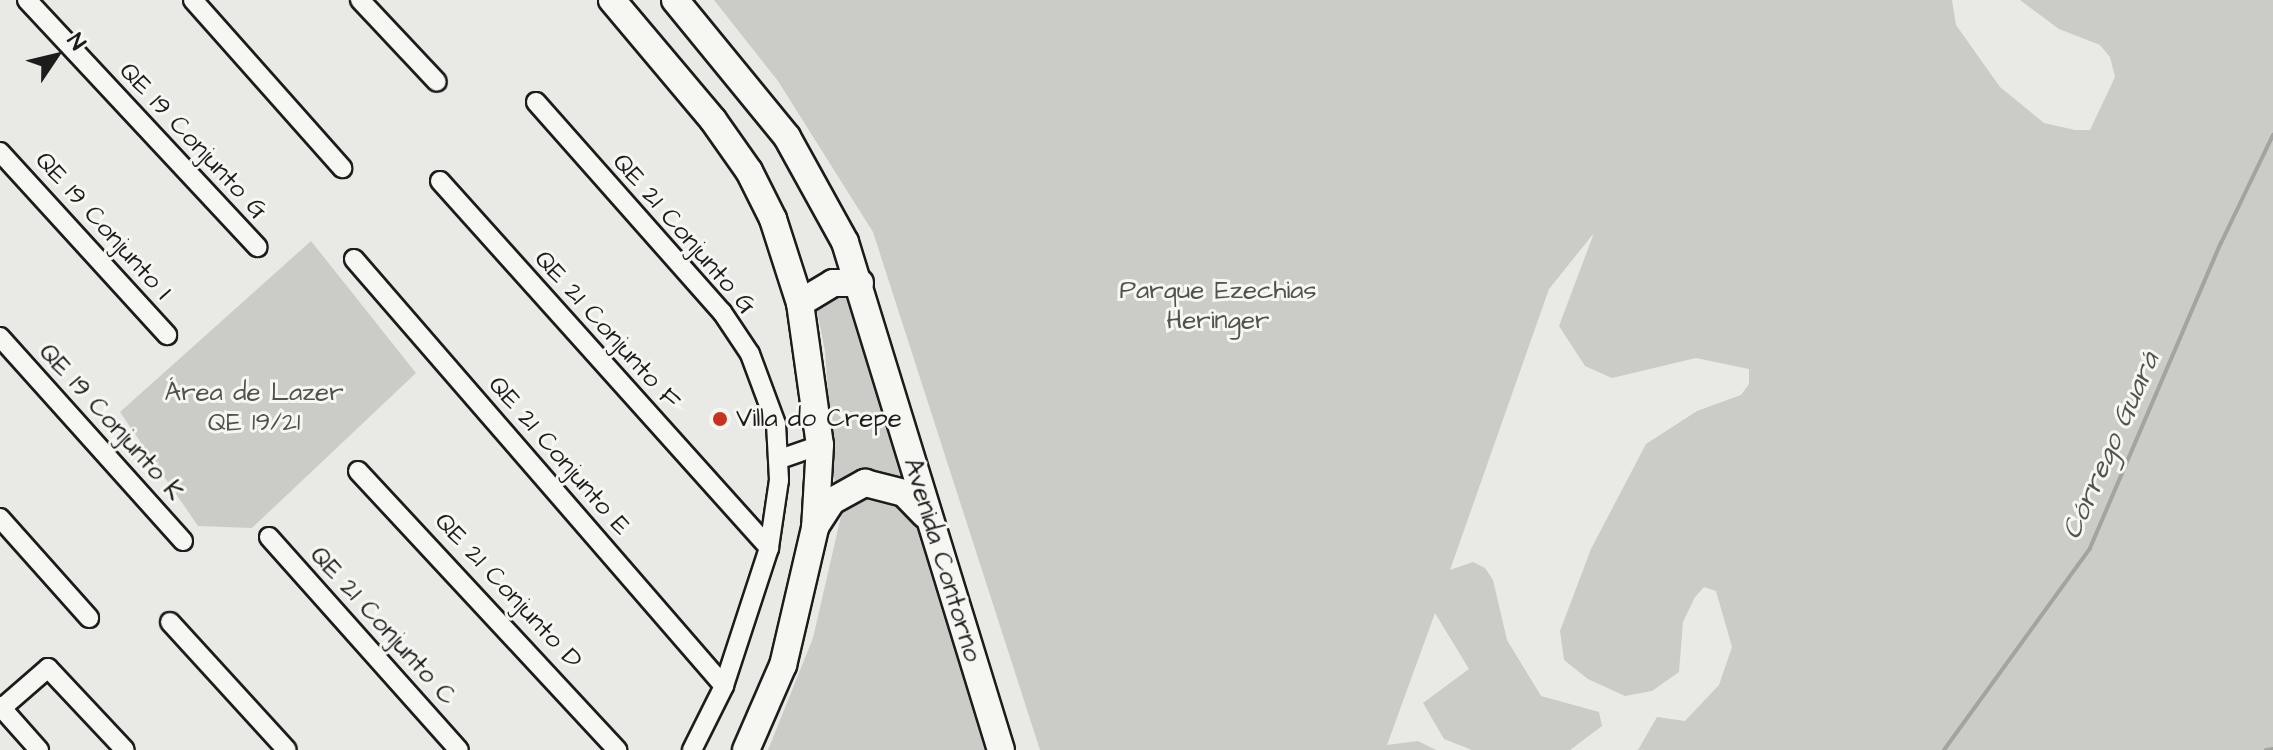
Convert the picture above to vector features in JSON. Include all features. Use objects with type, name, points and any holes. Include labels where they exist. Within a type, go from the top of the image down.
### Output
[{"type":"main road","points":[[612,0],[695,97],[749,171],[773,219],[800,303],[820,445],[815,528],[783,665],[748,748]]},
{"type":"main road","name":"Avenida Contorno","points":[[675,0],[787,137],[839,229],[860,283],[928,518],[1001,750]]},
{"type":"main road","points":[[800,303],[833,283],[860,283]]},
{"type":"main road","points":[[815,528],[832,501],[865,483],[904,493],[928,518]]},
{"type":"street","name":"QE 19 Conjunto G","points":[[27,0],[257,247]]},
{"type":"street","points":[[193,0],[342,168]]},
{"type":"street","points":[[360,0],[437,82]]},
{"type":"street","name":"QE 21 Conjunto G","points":[[536,102],[722,312],[750,354],[768,395],[780,459]]},
{"type":"street","name":"QE 19 Conjunto I","points":[[0,152],[167,335]]},
{"type":"street","name":"QE 21 Conjunto F","points":[[440,181],[769,548]]},
{"type":"street","name":"QE 21 Conjunto E","points":[[354,259],[724,686]]},
{"type":"street","name":"QE 19 Conjunto K","points":[[0,337],[183,541]]},
{"type":"street","points":[[692,750],[724,686],[769,548],[780,459],[820,445]]},
{"type":"street","name":"QE 21 Conjunto D","points":[[358,471],[617,750]]},
{"type":"street","points":[[0,518],[89,618]]},
{"type":"street","name":"QE 21 Conjunto C","points":[[269,537],[459,750]]},
{"type":"street","points":[[170,622],[287,750]]},
{"type":"street","points":[[39,750],[1,707],[48,668],[125,750]]},
{"type":"green space","name":"Parque Ezechias Heringer","points":[[714,0],[1952,0],[1956,25],[2000,87],[2044,123],[2090,130],[2115,77],[2110,57],[2100,45],[2059,29],[2020,0],[2273,0],[2273,750],[1638,750],[1657,717],[1685,721],[1719,685],[1732,647],[1716,591],[1704,587],[1695,597],[1683,622],[1679,672],[1652,691],[1625,696],[1588,679],[1564,660],[1560,631],[1591,549],[1646,444],[1697,411],[1741,395],[1749,384],[1749,369],[1696,358],[1612,378],[1585,366],[1559,326],[1594,233],[1549,289],[1450,570],[1473,562],[1485,568],[1493,580],[1507,640],[1541,696],[1599,712],[1602,726],[1570,750],[1472,750],[1444,739],[1423,703],[1469,669],[1435,613],[1387,745],[1418,741],[1436,750],[1040,750],[873,232],[778,81]]},
{"type":"green space","name":"Área de Lazer QE 19/21","points":[[311,241],[416,373],[252,528],[198,526],[120,412]]},
{"type":"green space","points":[[841,292],[857,313],[911,485],[889,475],[867,474],[835,489],[825,351],[816,306]]},
{"type":"green space","points":[[859,495],[890,495],[915,521],[987,750],[768,750],[813,638],[841,516]]},
{"type":"waterway","name":"Córrego Guará","points":[[1944,750],[2090,548],[2221,243],[2273,135]]},
{"type":"waterway","points":[[2266,750],[2273,749]]},
{"type":"place","name":"Villa do Crepe","points":[[720,419]]}]
